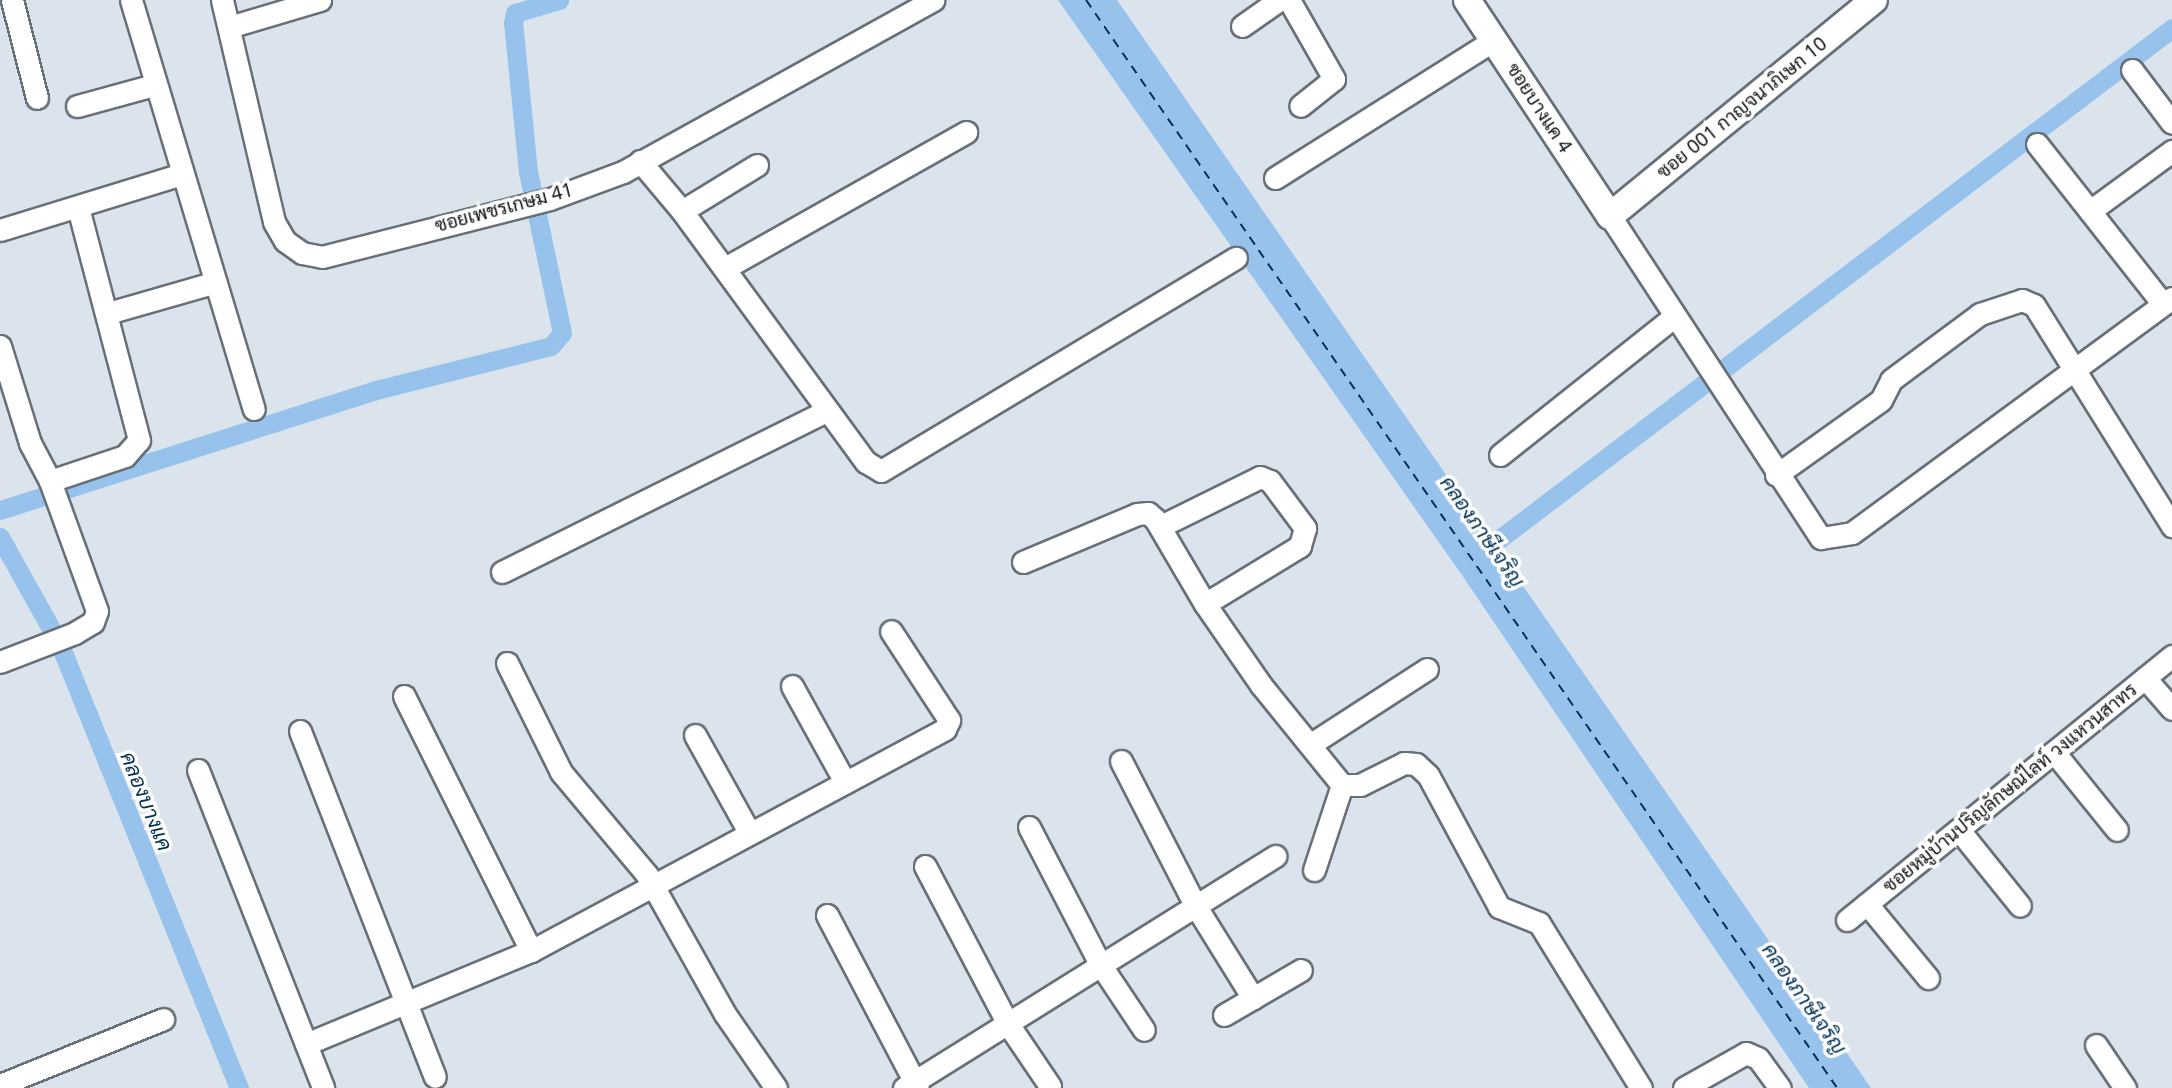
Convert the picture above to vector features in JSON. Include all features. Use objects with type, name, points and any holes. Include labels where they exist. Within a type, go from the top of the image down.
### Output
[{"type":"street","points":[[12,0],[37,98]]},
{"type":"street","points":[[131,0],[154,85],[254,409]]},
{"type":"street","name":"ซอยเพชรเกษม 41","points":[[222,0],[274,222],[285,242],[302,253],[322,257],[550,199],[623,172],[639,160],[933,0]]},
{"type":"street","points":[[229,27],[320,0]]},
{"type":"street","points":[[1242,26],[1279,0]]},
{"type":"street","points":[[1289,0],[1334,79],[1300,106]]},
{"type":"street","name":"ซอยบางแค 4","points":[[1467,0],[1610,216]]},
{"type":"street","name":"ซอย 001 กาญจนาภิเษก 10","points":[[1610,216],[1874,0]]},
{"type":"street","points":[[1275,178],[1494,40]]},
{"type":"street","points":[[2132,70],[2172,123]]},
{"type":"street","points":[[77,106],[154,85]]},
{"type":"street","points":[[725,268],[966,132]]},
{"type":"street","points":[[1610,216],[1776,475],[1821,538],[1852,533],[2168,301],[2090,211],[2037,144]]},
{"type":"street","points":[[2090,211],[2172,150]]},
{"type":"street","points":[[639,160],[725,268],[866,462],[881,471],[890,469],[1237,258]]},
{"type":"street","points":[[682,211],[757,165]]},
{"type":"street","points":[[0,230],[182,174]]},
{"type":"street","points":[[50,481],[125,456],[139,440],[108,313],[78,208]]},
{"type":"street","points":[[108,313],[216,282]]},
{"type":"street","points":[[1776,475],[1881,400],[1891,380],[1980,314],[2006,302],[2022,300],[2034,304],[2172,526]]},
{"type":"street","points":[[1500,455],[1675,316]]},
{"type":"street","points":[[0,346],[30,443],[50,481],[97,611],[93,622],[75,633],[0,662]]},
{"type":"street","points":[[502,572],[827,411]]},
{"type":"street","points":[[1161,526],[1260,477],[1270,481],[1305,528],[1300,546],[1205,604]]},
{"type":"street","points":[[1023,562],[1137,514],[1148,513],[1161,526],[1205,604],[1261,685],[1342,785]]},
{"type":"street","points":[[306,1044],[407,1005],[531,951],[945,729],[948,720],[891,631]]},
{"type":"street","name":"ซอยหมู่บ้านปริญลักษณ์ไลท์ วงแหวนสาทร","points":[[1847,920],[2172,656]]},
{"type":"street","points":[[507,663],[561,772],[654,886],[725,1014],[776,1088]]},
{"type":"street","points":[[1311,744],[1427,669]]},
{"type":"street","points":[[2145,678],[2172,709]]},
{"type":"street","points":[[792,686],[845,782]]},
{"type":"street","points":[[404,696],[531,951]]},
{"type":"street","points":[[300,731],[436,1077]]},
{"type":"street","points":[[695,735],[749,832]]},
{"type":"street","points":[[2054,752],[2117,830]]},
{"type":"street","points":[[1121,761],[1195,905],[1253,998]]},
{"type":"street","points":[[1342,785],[1360,785],[1404,763],[1416,764],[1428,775],[1499,907],[1539,923],[1641,1088]]},
{"type":"street","points":[[198,770],[323,1088]]},
{"type":"street","points":[[1314,870],[1342,785]]},
{"type":"street","points":[[1028,827],[1100,964],[1144,1030]]},
{"type":"street","points":[[1959,830],[2020,906]]},
{"type":"street","points":[[827,915],[912,1086],[1100,964],[1275,856]]},
{"type":"street","points":[[925,866],[1008,1024],[1050,1086]]},
{"type":"street","points":[[1867,904],[1928,978]]},
{"type":"street","points":[[1224,1015],[1301,970]]},
{"type":"street","points":[[0,1085],[163,1019]]},
{"type":"street","points":[[2096,1045],[2125,1088]]},
{"type":"street","points":[[1684,1088],[1746,1054],[1758,1058],[1780,1088]]},
{"type":"water","name":"คลองภาษีเจริญ","points":[[1058,0],[1117,0],[1871,1088],[1809,1088],[1464,578]]},
{"type":"waterway","points":[[0,510],[376,390],[551,346],[562,333],[528,172],[513,23],[515,13],[559,0]]},
{"type":"waterway","name":"คลองภาษีเจริญ","points":[[1477,556],[2172,28]]},
{"type":"waterway","name":"คลองบางแค","points":[[0,537],[60,645],[239,1088]]},
{"type":"ferry route","points":[[1086,0],[1837,1088]]}]
